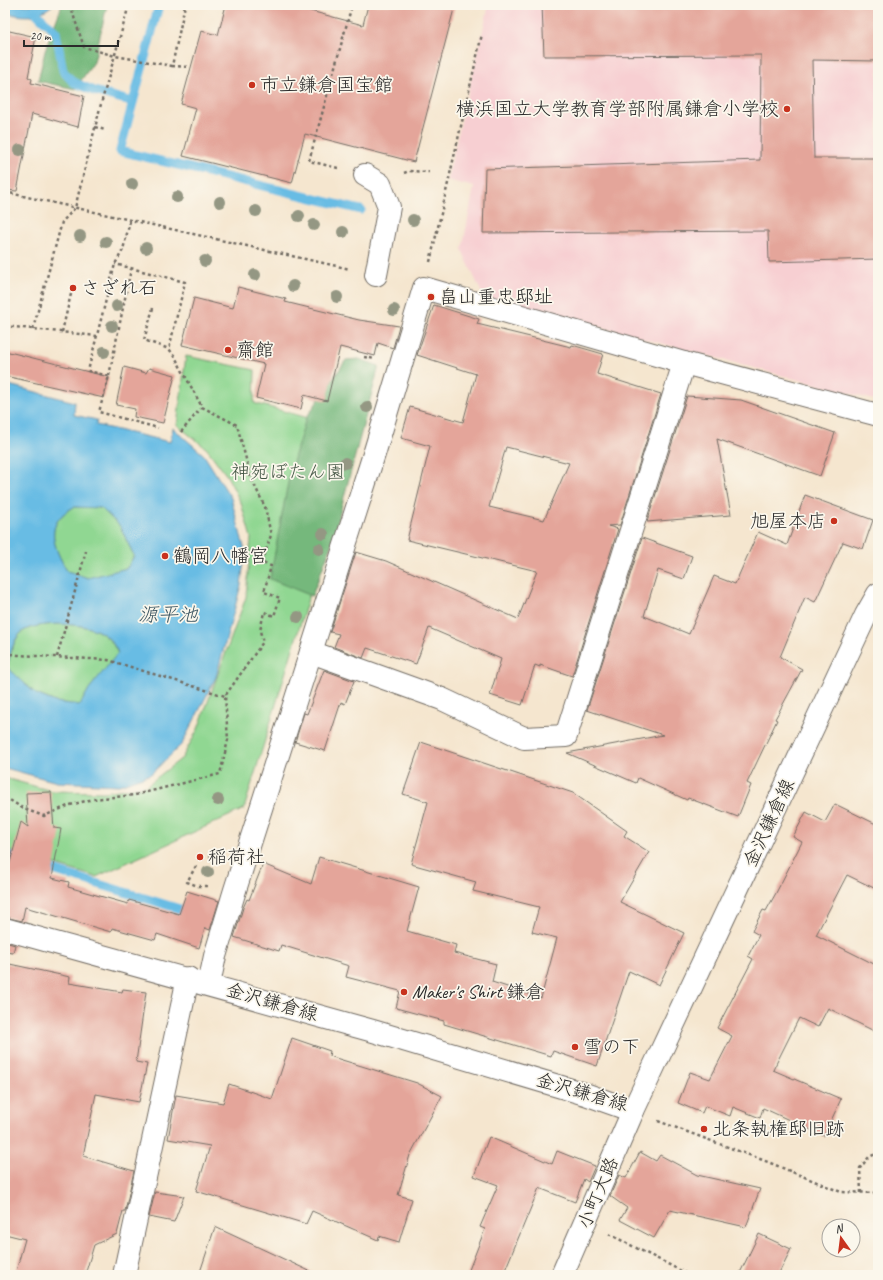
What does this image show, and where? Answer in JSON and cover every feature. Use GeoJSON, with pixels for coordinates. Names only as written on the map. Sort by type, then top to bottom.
{"type":"FeatureCollection","features":[{"type":"Feature","properties":{"kind":"main road"},"geometry":{"type":"LineString","coordinates":[[365,174],[380,184],[388,207],[376,275]]}},
{"type":"Feature","properties":{"kind":"main road"},"geometry":{"type":"LineString","coordinates":[[124,1275],[199,981],[215,956],[424,288],[684,363],[878,415]]}},
{"type":"Feature","properties":{"kind":"main road"},"geometry":{"type":"LineString","coordinates":[[311,652],[442,699],[524,738],[566,736],[684,363]]}},
{"type":"Feature","properties":{"kind":"main road","name":"金沢鎌倉線"},"geometry":{"type":"LineString","coordinates":[[5,929],[199,981],[570,1089],[633,1112],[866,615],[878,594]]}},
{"type":"Feature","properties":{"kind":"main road","name":"小町大路"},"geometry":{"type":"LineString","coordinates":[[562,1275],[633,1112]]}},
{"type":"Feature","properties":{"kind":"path"},"geometry":{"type":"LineString","coordinates":[[70,5],[84,47],[135,60],[172,66],[190,67]]}},
{"type":"Feature","properties":{"kind":"path"},"geometry":{"type":"LineString","coordinates":[[33,330],[62,222],[76,208],[101,104],[108,84],[129,5]]}},
{"type":"Feature","properties":{"kind":"path"},"geometry":{"type":"LineString","coordinates":[[172,66],[185,5]]}},
{"type":"Feature","properties":{"kind":"path"},"geometry":{"type":"LineString","coordinates":[[352,5],[309,160],[365,174]]}},
{"type":"Feature","properties":{"kind":"path"},"geometry":{"type":"LineString","coordinates":[[424,288],[482,34]]}},
{"type":"Feature","properties":{"kind":"path"},"geometry":{"type":"LineString","coordinates":[[95,127],[105,130]]}},
{"type":"Feature","properties":{"kind":"path"},"geometry":{"type":"LineString","coordinates":[[5,192],[376,275]]}},
{"type":"Feature","properties":{"kind":"path"},"geometry":{"type":"LineString","coordinates":[[109,376],[88,371],[115,264],[123,250],[130,221]]}},
{"type":"Feature","properties":{"kind":"path"},"geometry":{"type":"LineString","coordinates":[[115,264],[185,282],[169,349]]}},
{"type":"Feature","properties":{"kind":"path"},"geometry":{"type":"LineString","coordinates":[[131,268],[109,376],[99,412],[158,428]]}},
{"type":"Feature","properties":{"kind":"path"},"geometry":{"type":"LineString","coordinates":[[62,332],[71,294]]}},
{"type":"Feature","properties":{"kind":"path"},"geometry":{"type":"LineString","coordinates":[[5,797],[24,809],[44,816],[70,805],[94,800],[135,795],[220,774],[228,740],[225,696],[263,642],[260,631],[264,612],[274,616],[280,598],[264,592],[271,566],[262,562],[271,535],[265,507],[251,478],[237,425],[202,407],[174,355],[169,349],[144,340],[153,308]]}},
{"type":"Feature","properties":{"kind":"path"},"geometry":{"type":"LineString","coordinates":[[5,326],[97,336]]}},
{"type":"Feature","properties":{"kind":"path"},"geometry":{"type":"LineString","coordinates":[[181,432],[202,407]]}},
{"type":"Feature","properties":{"kind":"path"},"geometry":{"type":"LineString","coordinates":[[57,657],[86,551]]}},
{"type":"Feature","properties":{"kind":"path"},"geometry":{"type":"LineString","coordinates":[[5,653],[18,656],[108,660],[225,696]]}},
{"type":"Feature","properties":{"kind":"path"},"geometry":{"type":"LineString","coordinates":[[196,866],[187,882],[198,886],[221,886],[235,890]]}},
{"type":"Feature","properties":{"kind":"path"},"geometry":{"type":"LineString","coordinates":[[633,1112],[768,1162],[841,1192],[878,1193]]}},
{"type":"Feature","properties":{"kind":"path"},"geometry":{"type":"LineString","coordinates":[[861,1193],[860,1168],[869,1157],[878,1153]]}},
{"type":"Feature","properties":{"kind":"path"},"geometry":{"type":"LineString","coordinates":[[585,1222],[689,1275]]}},
{"type":"Feature","properties":{"kind":"shaded area"},"geometry":{"type":"Polygon","coordinates":[[[489,5],[878,5],[878,401],[483,296],[462,250],[474,187],[447,180],[489,5]]]}},
{"type":"Feature","properties":{"kind":"green space"},"geometry":{"type":"Polygon","coordinates":[[[62,5],[107,5],[94,62],[75,89],[38,81],[45,51],[62,5]]]}},
{"type":"Feature","properties":{"kind":"green space","name":"神宛ぼたん園"},"geometry":{"type":"Polygon","coordinates":[[[186,356],[255,370],[254,403],[359,432],[244,809],[96,877],[5,850],[5,778],[52,791],[103,792],[146,786],[182,758],[198,729],[246,597],[251,538],[241,503],[227,476],[207,449],[177,425],[186,356]]]}},
{"type":"Feature","properties":{"kind":"green space"},"geometry":{"type":"Polygon","coordinates":[[[359,359],[379,366],[331,546],[312,596],[270,579],[290,472],[306,418],[346,360],[359,359]]]}},
{"type":"Feature","properties":{"kind":"green space"},"geometry":{"type":"Polygon","coordinates":[[[74,507],[101,508],[120,526],[134,556],[127,568],[88,578],[67,571],[55,544],[54,528],[64,513],[74,507]]]}},
{"type":"Feature","properties":{"kind":"green space"},"geometry":{"type":"Polygon","coordinates":[[[56,624],[75,625],[100,632],[113,645],[118,654],[89,689],[80,705],[56,702],[36,694],[7,667],[17,638],[21,633],[26,629],[56,624]]]}},
{"type":"Feature","properties":{"kind":"water"},"geometry":{"type":"Polygon","coordinates":[[[5,5],[53,5],[41,13],[25,16],[5,13],[5,5]]]}},
{"type":"Feature","properties":{"kind":"water","name":"源平池"},"geometry":{"type":"Polygon","coordinates":[[[5,384],[75,402],[74,415],[97,420],[96,425],[170,442],[173,428],[204,455],[231,498],[245,551],[241,585],[216,677],[182,744],[151,774],[119,785],[57,782],[5,768],[5,384]],[[74,507],[64,513],[54,528],[55,544],[67,571],[88,578],[127,568],[134,556],[120,526],[101,508],[74,507]],[[56,624],[26,629],[21,633],[16,638],[7,667],[36,694],[55,702],[80,705],[89,689],[118,653],[107,637],[100,632],[84,626],[56,624]]]}},
{"type":"Feature","properties":{"kind":"building"},"geometry":{"type":"Polygon","coordinates":[[[226,5],[288,5],[363,25],[368,5],[455,5],[414,162],[305,134],[292,183],[183,156],[196,108],[181,104],[201,31],[218,35],[226,5]]]}},
{"type":"Feature","properties":{"kind":"building","name":"横浜国立大学教育学部附属鎌倉小学校"},"geometry":{"type":"Polygon","coordinates":[[[542,5],[878,5],[878,61],[812,60],[814,158],[878,158],[878,259],[769,262],[768,231],[483,233],[485,169],[760,160],[761,55],[544,56],[542,5]]]}},
{"type":"Feature","properties":{"kind":"building"},"geometry":{"type":"Polygon","coordinates":[[[5,30],[36,37],[28,77],[32,79],[31,83],[84,96],[78,127],[32,114],[17,191],[5,190],[5,30]]]}},
{"type":"Feature","properties":{"kind":"building","name":"齋館"},"geometry":{"type":"Polygon","coordinates":[[[238,287],[286,299],[285,302],[359,320],[399,326],[393,348],[378,343],[375,356],[340,347],[327,401],[304,395],[301,409],[256,398],[264,364],[182,345],[194,298],[233,308],[238,287]]]}},
{"type":"Feature","properties":{"kind":"building"},"geometry":{"type":"Polygon","coordinates":[[[434,305],[479,319],[477,324],[571,347],[572,345],[603,354],[597,374],[661,394],[620,525],[608,526],[618,529],[572,676],[540,665],[540,667],[535,665],[522,705],[490,695],[501,659],[429,628],[416,664],[367,648],[363,658],[334,647],[339,634],[330,632],[356,552],[386,561],[518,619],[537,571],[407,540],[430,446],[401,438],[410,407],[463,422],[476,374],[417,355],[434,305]],[[506,447],[489,507],[544,520],[569,463],[506,447]]]}},
{"type":"Feature","properties":{"kind":"building"},"geometry":{"type":"Polygon","coordinates":[[[5,351],[109,377],[104,398],[5,376],[5,351]]]}},
{"type":"Feature","properties":{"kind":"building"},"geometry":{"type":"Polygon","coordinates":[[[124,367],[146,373],[149,368],[175,375],[163,423],[134,417],[135,409],[116,405],[124,367]]]}},
{"type":"Feature","properties":{"kind":"building"},"geometry":{"type":"Polygon","coordinates":[[[687,396],[741,400],[835,433],[820,476],[717,439],[731,515],[647,522],[687,396]]]}},
{"type":"Feature","properties":{"kind":"building"},"geometry":{"type":"Polygon","coordinates":[[[805,495],[873,520],[863,549],[843,542],[815,602],[805,597],[780,657],[802,669],[775,719],[777,720],[747,783],[751,785],[738,817],[688,798],[687,800],[638,778],[636,783],[567,753],[663,735],[587,710],[642,538],[692,556],[684,579],[658,570],[644,616],[689,634],[714,576],[735,584],[758,532],[787,545],[805,495]]]}},
{"type":"Feature","properties":{"kind":"building"},"geometry":{"type":"Polygon","coordinates":[[[324,670],[354,681],[345,704],[341,702],[325,751],[295,742],[304,713],[307,714],[324,670]]]}},
{"type":"Feature","properties":{"kind":"building"},"geometry":{"type":"Polygon","coordinates":[[[421,742],[573,793],[627,831],[624,836],[649,852],[620,902],[684,933],[659,985],[629,971],[597,1066],[553,1051],[551,1056],[444,1024],[444,1021],[396,1008],[400,991],[346,977],[349,966],[281,945],[279,951],[234,937],[243,908],[247,899],[249,900],[263,864],[311,884],[319,857],[419,887],[407,931],[456,945],[454,953],[496,964],[492,982],[541,998],[557,938],[532,932],[539,907],[473,891],[476,882],[411,864],[428,802],[403,794],[421,742]]]}},
{"type":"Feature","properties":{"kind":"building"},"geometry":{"type":"Polygon","coordinates":[[[51,792],[54,828],[61,829],[52,878],[69,882],[68,887],[128,904],[129,900],[179,914],[187,891],[219,901],[210,930],[205,928],[199,948],[157,934],[155,940],[112,928],[111,932],[25,907],[22,921],[5,917],[5,881],[21,822],[28,827],[26,793],[51,792]]]}},
{"type":"Feature","properties":{"kind":"building"},"geometry":{"type":"Polygon","coordinates":[[[835,804],[878,825],[878,890],[847,875],[816,935],[878,966],[878,1033],[828,1008],[818,1027],[799,1018],[773,1070],[841,1099],[824,1136],[763,1108],[760,1118],[733,1107],[730,1116],[705,1106],[702,1113],[678,1103],[690,1072],[710,1079],[732,1036],[717,1028],[753,959],[748,956],[759,935],[752,931],[763,910],[766,911],[802,842],[793,837],[806,812],[825,822],[835,804]]]}},
{"type":"Feature","properties":{"kind":"building"},"geometry":{"type":"Polygon","coordinates":[[[5,942],[15,945],[13,953],[5,952],[5,942]]]}},
{"type":"Feature","properties":{"kind":"building"},"geometry":{"type":"Polygon","coordinates":[[[5,963],[70,977],[69,983],[122,992],[123,989],[146,992],[136,1062],[147,1064],[139,1102],[96,1094],[83,1156],[134,1171],[125,1211],[123,1211],[117,1234],[94,1245],[85,1275],[15,1275],[25,1239],[5,1234],[5,963]]]}},
{"type":"Feature","properties":{"kind":"building"},"geometry":{"type":"Polygon","coordinates":[[[292,1038],[330,1051],[329,1056],[417,1083],[442,1096],[410,1155],[398,1195],[412,1199],[399,1242],[379,1236],[378,1240],[312,1211],[306,1224],[196,1191],[210,1146],[168,1139],[176,1095],[223,1103],[229,1084],[272,1099],[292,1038]]]}},
{"type":"Feature","properties":{"kind":"building"},"geometry":{"type":"Polygon","coordinates":[[[489,1137],[552,1164],[557,1151],[595,1166],[588,1182],[584,1179],[575,1202],[539,1188],[503,1275],[467,1275],[485,1229],[480,1227],[498,1185],[474,1176],[489,1137]]]}},
{"type":"Feature","properties":{"kind":"building"},"geometry":{"type":"Polygon","coordinates":[[[640,1152],[656,1161],[660,1155],[697,1175],[760,1189],[746,1227],[670,1210],[654,1238],[620,1220],[627,1208],[610,1196],[619,1175],[626,1178],[640,1152]]]}},
{"type":"Feature","properties":{"kind":"building"},"geometry":{"type":"Polygon","coordinates":[[[155,1192],[184,1196],[174,1222],[149,1217],[155,1192]]]}},
{"type":"Feature","properties":{"kind":"building"},"geometry":{"type":"Polygon","coordinates":[[[215,1227],[318,1275],[199,1275],[215,1227]]]}},
{"type":"Feature","properties":{"kind":"building"},"geometry":{"type":"Polygon","coordinates":[[[759,1234],[791,1249],[778,1275],[739,1275],[759,1234]]]}},
{"type":"Feature","properties":{"kind":"waterway"},"geometry":{"type":"LineString","coordinates":[[159,5],[120,151],[361,210]]}},
{"type":"Feature","properties":{"kind":"waterway"},"geometry":{"type":"LineString","coordinates":[[37,14],[56,32],[63,71],[73,82],[94,91],[133,102]]}},
{"type":"Feature","properties":{"kind":"waterway"},"geometry":{"type":"LineString","coordinates":[[5,855],[23,861]]}},
{"type":"Feature","properties":{"kind":"waterway"},"geometry":{"type":"LineString","coordinates":[[43,867],[219,921]]}},
{"type":"Feature","properties":{"kind":"place","name":"市立鎌倉国宝館"},"geometry":{"type":"Point","coordinates":[252,85]}},
{"type":"Feature","properties":{"kind":"place","name":"横浜国立大学教育学部附属鎌倉小学校"},"geometry":{"type":"Point","coordinates":[787,109]}},
{"type":"Feature","properties":{"kind":"place","name":"さざれ石"},"geometry":{"type":"Point","coordinates":[73,288]}},
{"type":"Feature","properties":{"kind":"place","name":"畠山重忠邸址"},"geometry":{"type":"Point","coordinates":[431,297]}},
{"type":"Feature","properties":{"kind":"place","name":"齋館"},"geometry":{"type":"Point","coordinates":[228,350]}},
{"type":"Feature","properties":{"kind":"place","name":"旭屋本店"},"geometry":{"type":"Point","coordinates":[834,521]}},
{"type":"Feature","properties":{"kind":"place","name":"鶴岡八幡宮"},"geometry":{"type":"Point","coordinates":[165,556]}},
{"type":"Feature","properties":{"kind":"place","name":"稲荷社"},"geometry":{"type":"Point","coordinates":[200,857]}},
{"type":"Feature","properties":{"kind":"place","name":"Maker's Shirt 鎌倉"},"geometry":{"type":"Point","coordinates":[404,992]}},
{"type":"Feature","properties":{"kind":"place","name":"雪の下"},"geometry":{"type":"Point","coordinates":[575,1047]}},
{"type":"Feature","properties":{"kind":"place","name":"北条執権邸旧跡"},"geometry":{"type":"Point","coordinates":[704,1129]}}]}
